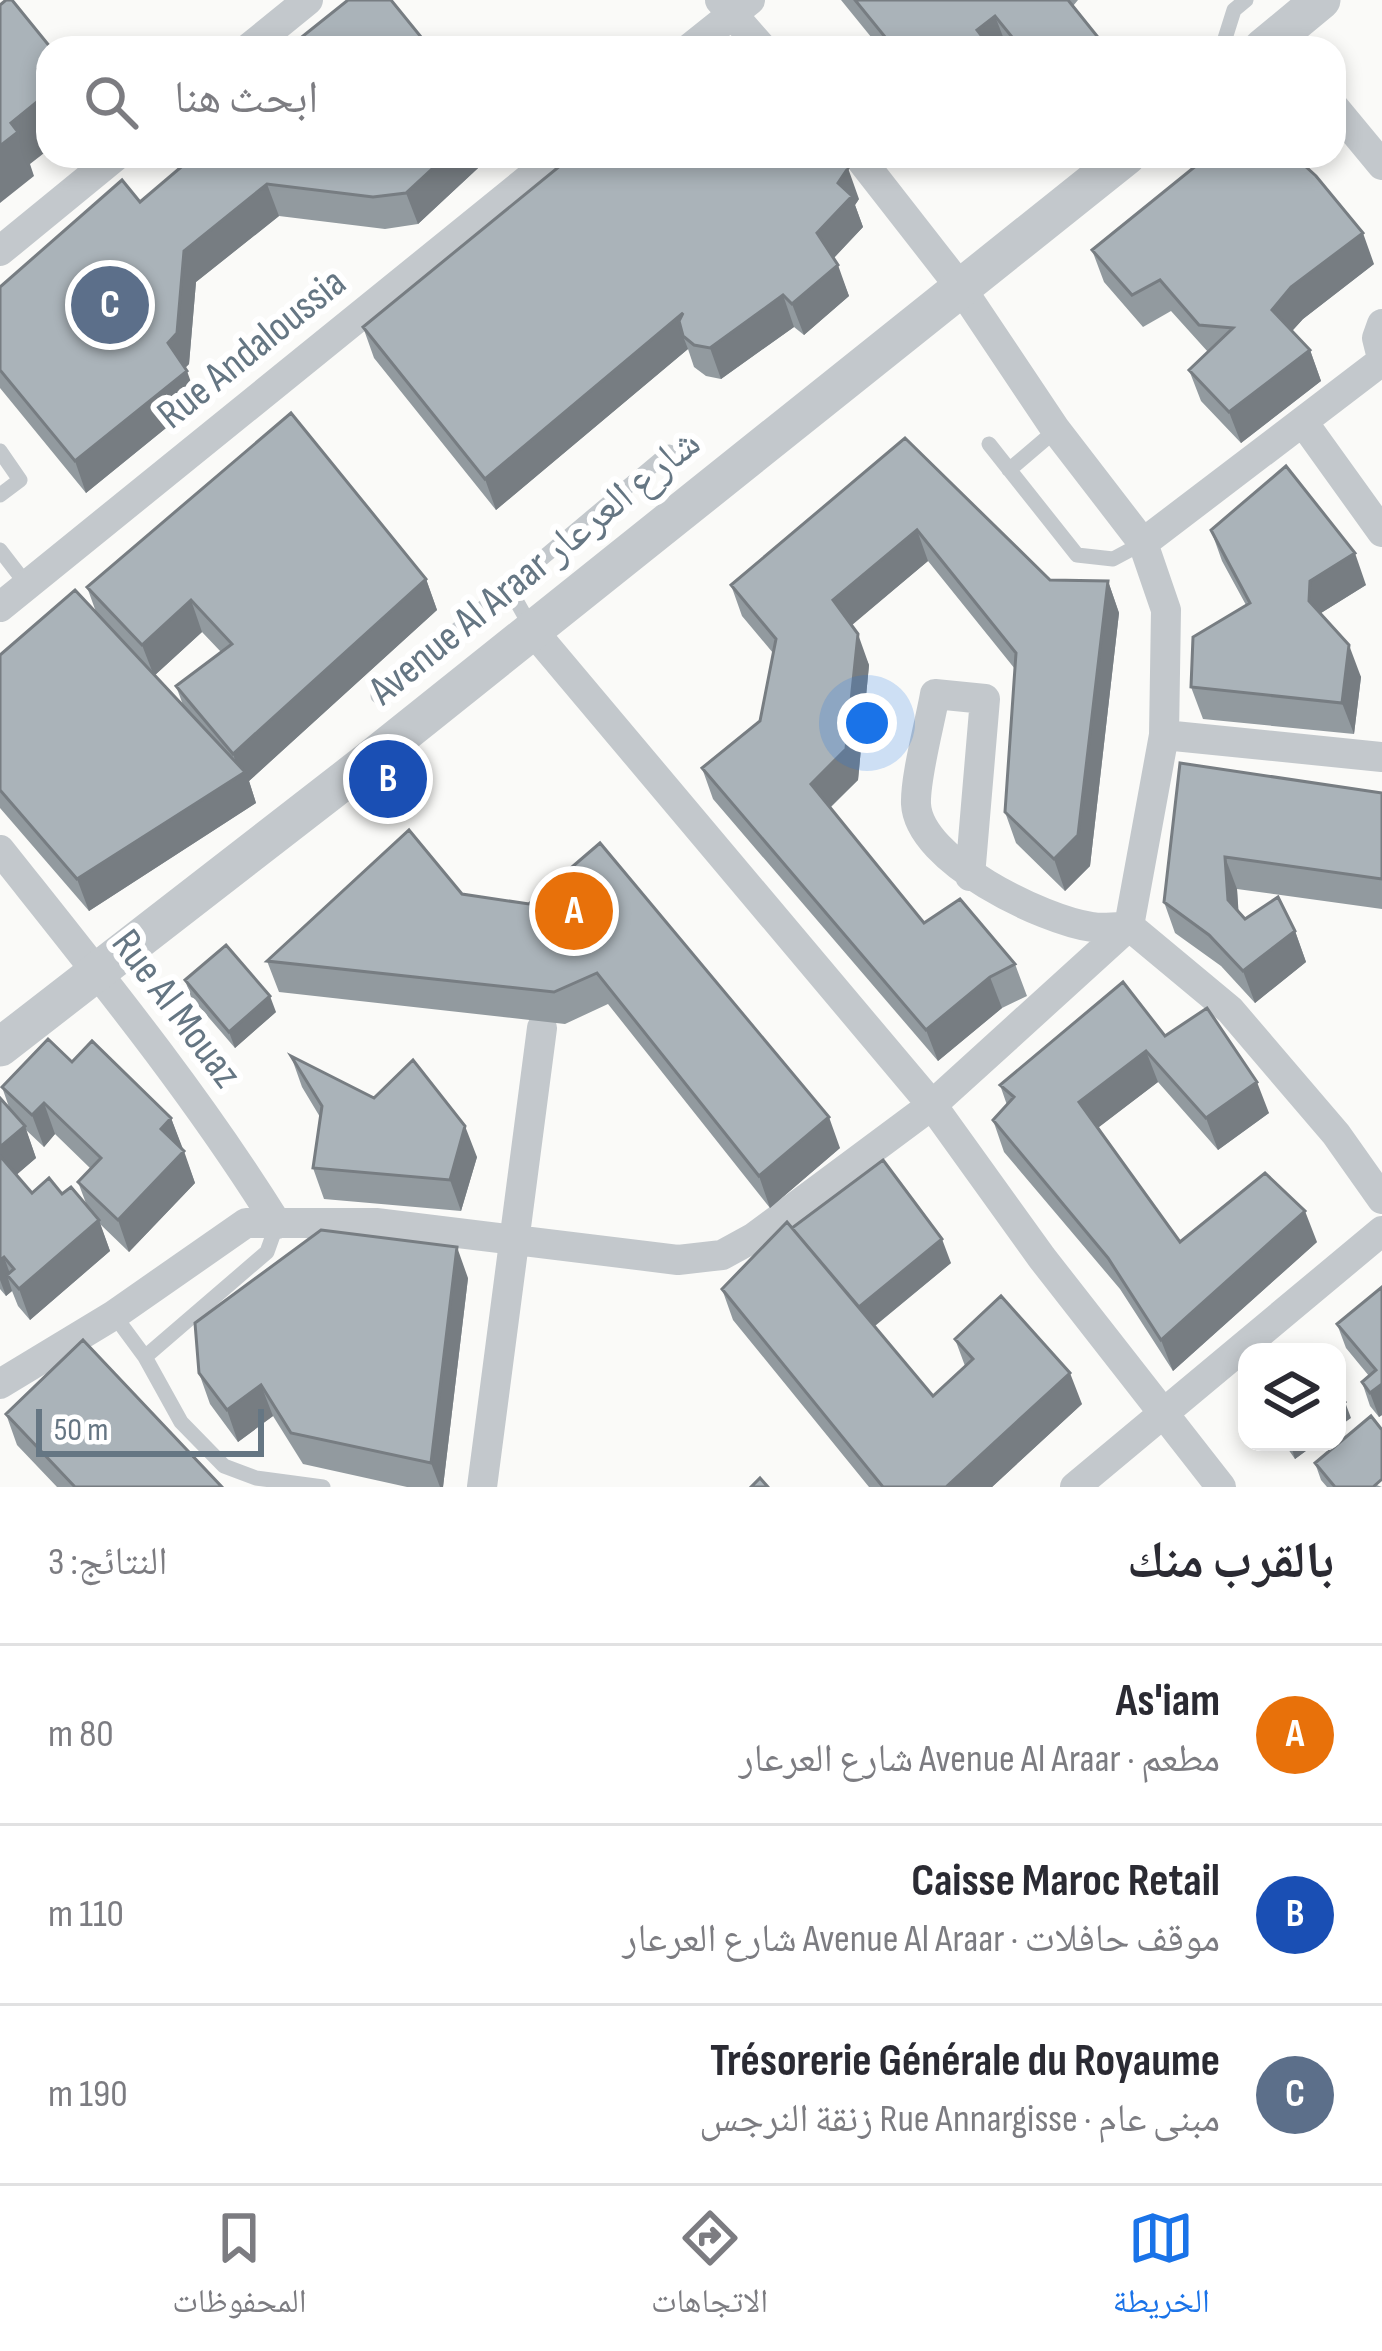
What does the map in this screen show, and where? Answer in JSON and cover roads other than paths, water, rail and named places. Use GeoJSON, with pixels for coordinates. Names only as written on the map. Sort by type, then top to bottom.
{"type":"FeatureCollection","features":[{"type":"Feature","properties":{"kind":"street"},"geometry":{"type":"LineString","coordinates":[[264,36],[308,0]]}},
{"type":"Feature","properties":{"kind":"street"},"geometry":{"type":"LineString","coordinates":[[1283,36],[1321,0]]}},
{"type":"Feature","properties":{"kind":"street"},"geometry":{"type":"LineString","coordinates":[[702,36],[734,5],[754,36]]}},
{"type":"Feature","properties":{"kind":"street"},"geometry":{"type":"LineString","coordinates":[[1346,122],[1382,165]]}},
{"type":"Feature","properties":{"kind":"street"},"geometry":{"type":"LineString","coordinates":[[0,251],[101,168]]}},
{"type":"Feature","properties":{"kind":"street","name":"Rue Andaloussia"},"geometry":{"type":"LineString","coordinates":[[0,607],[542,168]]}},
{"type":"Feature","properties":{"kind":"street"},"geometry":{"type":"LineString","coordinates":[[0,1384],[114,1315],[246,1223],[376,1223],[678,1260],[722,1255],[753,1238],[932,1105],[1129,926],[1164,736],[1166,610],[1143,543],[1056,430],[961,288],[867,168]]}},
{"type":"Feature","properties":{"kind":"street","name":"Avenue Al Araar شارع العرعار"},"geometry":{"type":"LineString","coordinates":[[0,1047],[533,631],[1111,168]]}},
{"type":"Feature","properties":{"kind":"street"},"geometry":{"type":"LineString","coordinates":[[1143,543],[1382,360],[1377,338],[1382,324]]}},
{"type":"Feature","properties":{"kind":"street"},"geometry":{"type":"LineString","coordinates":[[1303,422],[1382,532]]}},
{"type":"Feature","properties":{"kind":"street"},"geometry":{"type":"LineString","coordinates":[[533,631],[932,1105],[1042,1258],[1221,1487]]}},
{"type":"Feature","properties":{"kind":"street"},"geometry":{"type":"LineString","coordinates":[[970,876],[985,699],[935,694],[916,807],[936,845],[970,876],[1012,899],[1092,928],[1129,926],[1231,1010],[1336,1134],[1382,1199]]}},
{"type":"Feature","properties":{"kind":"street"},"geometry":{"type":"LineString","coordinates":[[1164,736],[1382,757]]}},
{"type":"Feature","properties":{"kind":"street","name":"Rue Al Mouaz"},"geometry":{"type":"LineString","coordinates":[[0,850],[97,970],[277,1224]]}},
{"type":"Feature","properties":{"kind":"street"},"geometry":{"type":"LineString","coordinates":[[482,1487],[542,1028]]}},
{"type":"Feature","properties":{"kind":"street"},"geometry":{"type":"LineString","coordinates":[[1076,1487],[1382,1231]]}},
{"type":"Feature","properties":{"kind":"lane"},"geometry":{"type":"LineString","coordinates":[[1226,36],[1234,10],[1246,0]]}},
{"type":"Feature","properties":{"kind":"lane"},"geometry":{"type":"LineString","coordinates":[[1010,470],[1056,430]]}},
{"type":"Feature","properties":{"kind":"lane"},"geometry":{"type":"LineString","coordinates":[[989,444],[1077,555],[1113,559],[1143,543]]}},
{"type":"Feature","properties":{"kind":"lane"},"geometry":{"type":"LineString","coordinates":[[0,451],[20,480],[0,495]]}},
{"type":"Feature","properties":{"kind":"lane"},"geometry":{"type":"LineString","coordinates":[[378,696],[669,452]]}},
{"type":"Feature","properties":{"kind":"lane"},"geometry":{"type":"LineString","coordinates":[[0,550],[27,585]]}},
{"type":"Feature","properties":{"kind":"lane"},"geometry":{"type":"LineString","coordinates":[[509,588],[533,631]]}},
{"type":"Feature","properties":{"kind":"lane"},"geometry":{"type":"LineString","coordinates":[[145,1357],[267,1252],[277,1224]]}},
{"type":"Feature","properties":{"kind":"lane"},"geometry":{"type":"LineString","coordinates":[[114,1315],[145,1357],[182,1422],[224,1466],[256,1478],[323,1487]]}},
{"type":"Feature","properties":{"kind":"place","name":"Trésorerie Générale du Royaume"},"geometry":{"type":"Point","coordinates":[110,305]}},
{"type":"Feature","properties":{"kind":"place","name":"Caisse Maroc Retail"},"geometry":{"type":"Point","coordinates":[388,779]}},
{"type":"Feature","properties":{"kind":"place","name":"As'iam"},"geometry":{"type":"Point","coordinates":[574,911]}}]}
